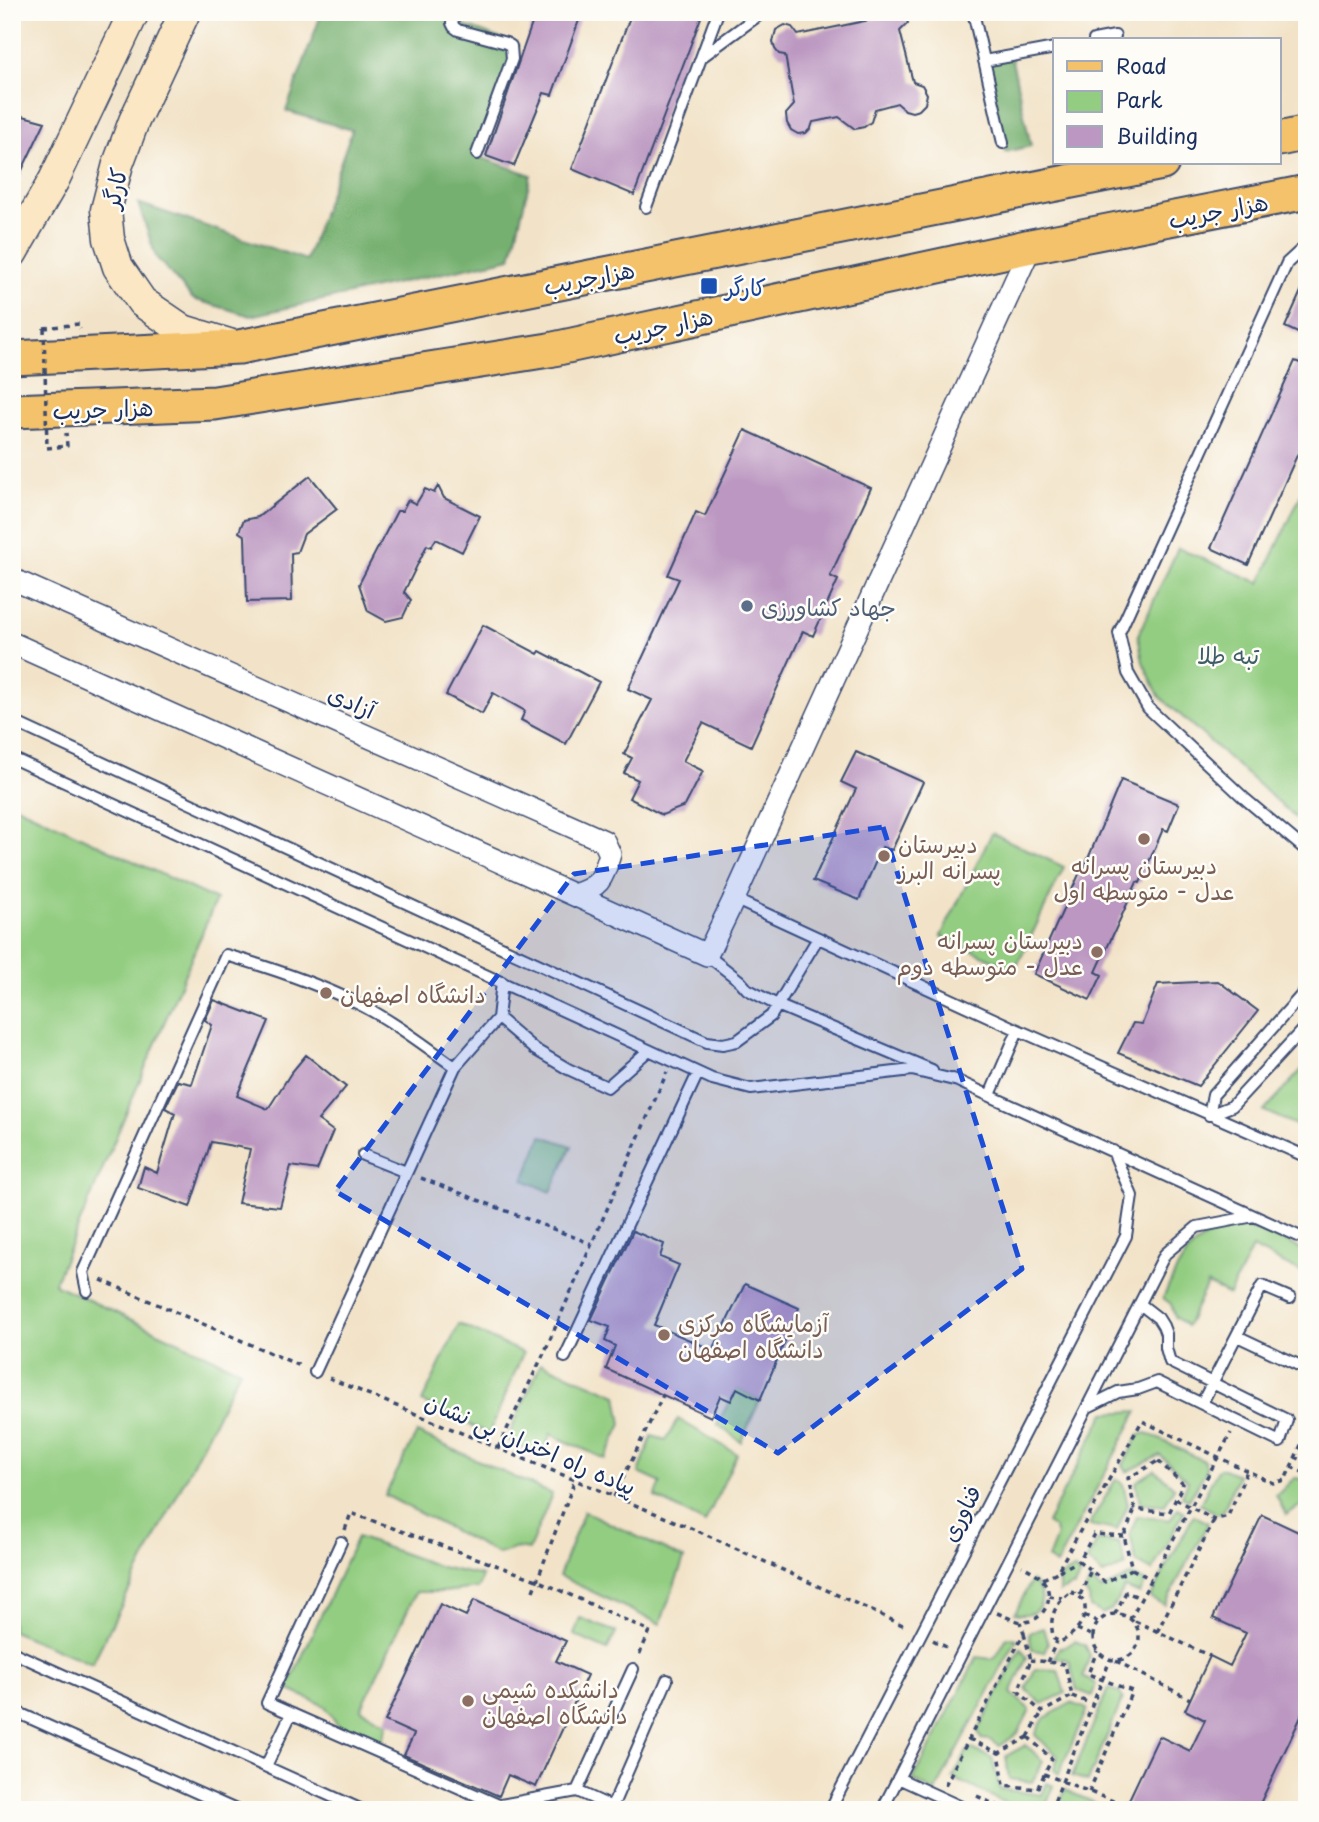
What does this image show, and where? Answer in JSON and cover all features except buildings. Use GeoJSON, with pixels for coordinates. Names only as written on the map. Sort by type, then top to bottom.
{"type":"FeatureCollection","features":[{"type":"Feature","properties":{"kind":"main road"},"geometry":{"type":"LineString","coordinates":[[12,253],[54,180],[134,12]]}},
{"type":"Feature","properties":{"kind":"main road","name":"کارگر"},"geometry":{"type":"LineString","coordinates":[[185,12],[134,121],[118,164],[106,210],[109,239],[118,267],[142,302],[183,330],[239,346]]}},
{"type":"Feature","properties":{"kind":"main road"},"geometry":{"type":"LineString","coordinates":[[1280,139],[1307,133]]}},
{"type":"Feature","properties":{"kind":"main road","name":"هزارجریب"},"geometry":{"type":"LineString","coordinates":[[12,358],[239,346],[1156,164]]}},
{"type":"Feature","properties":{"kind":"main road","name":"هزار جریب"},"geometry":{"type":"LineString","coordinates":[[12,411],[215,403],[536,352],[1031,246],[1307,192]]}},
{"type":"Feature","properties":{"kind":"street"},"geometry":{"type":"LineString","coordinates":[[12,643],[707,955],[1031,246]]}},
{"type":"Feature","properties":{"kind":"street","name":"آزادی"},"geometry":{"type":"LineString","coordinates":[[12,579],[604,841],[610,854],[603,877],[591,889],[574,895]]}},
{"type":"Feature","properties":{"kind":"lane"},"geometry":{"type":"LineString","coordinates":[[455,12],[452,23],[458,30],[506,43],[513,51],[477,154]]}},
{"type":"Feature","properties":{"kind":"lane"},"geometry":{"type":"LineString","coordinates":[[646,206],[718,12]]}},
{"type":"Feature","properties":{"kind":"lane"},"geometry":{"type":"LineString","coordinates":[[702,57],[763,12]]}},
{"type":"Feature","properties":{"kind":"lane"},"geometry":{"type":"LineString","coordinates":[[973,12],[1003,143]]}},
{"type":"Feature","properties":{"kind":"lane"},"geometry":{"type":"LineString","coordinates":[[1104,38],[1115,36]]}},
{"type":"Feature","properties":{"kind":"lane"},"geometry":{"type":"LineString","coordinates":[[984,61],[1053,48]]}},
{"type":"Feature","properties":{"kind":"lane"},"geometry":{"type":"LineString","coordinates":[[1307,249],[1300,251],[1287,263],[1119,633],[1128,673],[1148,709],[1244,798],[1307,851]]}},
{"type":"Feature","properties":{"kind":"lane"},"geometry":{"type":"LineString","coordinates":[[12,721],[707,1042],[723,1044],[737,1041],[771,1016],[818,938]]}},
{"type":"Feature","properties":{"kind":"lane"},"geometry":{"type":"LineString","coordinates":[[12,758],[712,1079],[751,1089],[912,1070],[958,1081]]}},
{"type":"Feature","properties":{"kind":"lane"},"geometry":{"type":"LineString","coordinates":[[734,899],[1018,1030],[1307,1157]]}},
{"type":"Feature","properties":{"kind":"lane"},"geometry":{"type":"LineString","coordinates":[[87,1292],[83,1272],[226,955],[283,972],[359,1004],[397,1026],[455,1067]]}},
{"type":"Feature","properties":{"kind":"lane"},"geometry":{"type":"LineString","coordinates":[[707,955],[747,989],[777,1006],[990,1095],[1307,1240]]}},
{"type":"Feature","properties":{"kind":"lane"},"geometry":{"type":"LineString","coordinates":[[315,1372],[455,1067],[498,1018],[502,982]]}},
{"type":"Feature","properties":{"kind":"lane"},"geometry":{"type":"LineString","coordinates":[[1209,1115],[1213,1095],[1307,989]]}},
{"type":"Feature","properties":{"kind":"lane"},"geometry":{"type":"LineString","coordinates":[[498,1018],[534,1049],[607,1087],[649,1050]]}},
{"type":"Feature","properties":{"kind":"lane"},"geometry":{"type":"LineString","coordinates":[[1209,1115],[1233,1107],[1307,1026]]}},
{"type":"Feature","properties":{"kind":"lane"},"geometry":{"type":"LineString","coordinates":[[990,1095],[1018,1030]]}},
{"type":"Feature","properties":{"kind":"lane"},"geometry":{"type":"LineString","coordinates":[[565,1357],[698,1073]]}},
{"type":"Feature","properties":{"kind":"lane","name":"فناوری"},"geometry":{"type":"LineString","coordinates":[[830,1810],[1126,1236],[1132,1196],[1113,1152]]}},
{"type":"Feature","properties":{"kind":"lane"},"geometry":{"type":"LineString","coordinates":[[363,1155],[407,1172]]}},
{"type":"Feature","properties":{"kind":"lane"},"geometry":{"type":"LineString","coordinates":[[882,1810],[1165,1254],[1197,1227],[1254,1216]]}},
{"type":"Feature","properties":{"kind":"lane"},"geometry":{"type":"LineString","coordinates":[[1202,1403],[1262,1286],[1290,1298]]}},
{"type":"Feature","properties":{"kind":"lane"},"geometry":{"type":"LineString","coordinates":[[1088,1407],[1118,1392],[1157,1382],[1280,1442],[1287,1420],[1170,1362],[1163,1326],[1158,1318],[1140,1304]]}},
{"type":"Feature","properties":{"kind":"lane"},"geometry":{"type":"LineString","coordinates":[[1237,1336],[1307,1369]]}},
{"type":"Feature","properties":{"kind":"lane"},"geometry":{"type":"LineString","coordinates":[[1237,1421],[1249,1401]]}},
{"type":"Feature","properties":{"kind":"lane"},"geometry":{"type":"LineString","coordinates":[[341,1542],[267,1703],[505,1808],[577,1791],[612,1807],[667,1680]]}},
{"type":"Feature","properties":{"kind":"lane"},"geometry":{"type":"LineString","coordinates":[[12,1652],[362,1810]]}},
{"type":"Feature","properties":{"kind":"lane"},"geometry":{"type":"LineString","coordinates":[[577,1791],[633,1669]]}},
{"type":"Feature","properties":{"kind":"lane"},"geometry":{"type":"LineString","coordinates":[[12,1710],[236,1810]]}},
{"type":"Feature","properties":{"kind":"lane"},"geometry":{"type":"LineString","coordinates":[[266,1766],[291,1714]]}},
{"type":"Feature","properties":{"kind":"lane"},"geometry":{"type":"LineString","coordinates":[[898,1778],[968,1810]]}},
{"type":"Feature","properties":{"kind":"path"},"geometry":{"type":"LineString","coordinates":[[67,446],[47,448],[44,328],[79,324]]}},
{"type":"Feature","properties":{"kind":"path"},"geometry":{"type":"LineString","coordinates":[[498,1448],[545,1351],[672,1060]]}},
{"type":"Feature","properties":{"kind":"path"},"geometry":{"type":"LineString","coordinates":[[407,1172],[592,1244]]}},
{"type":"Feature","properties":{"kind":"path","name":"پیاده راه اختران بی نشان"},"geometry":{"type":"LineString","coordinates":[[83,1272],[315,1372],[698,1531],[921,1634],[961,1656]]}},
{"type":"Feature","properties":{"kind":"path"},"geometry":{"type":"LineString","coordinates":[[614,1497],[663,1395]]}},
{"type":"Feature","properties":{"kind":"path"},"geometry":{"type":"LineString","coordinates":[[1057,1572],[1142,1421],[1273,1483],[1285,1480],[1307,1432]]}},
{"type":"Feature","properties":{"kind":"path"},"geometry":{"type":"LineString","coordinates":[[1131,1620],[1237,1421]]}},
{"type":"Feature","properties":{"kind":"path"},"geometry":{"type":"LineString","coordinates":[[1295,1457],[1307,1461]]}},
{"type":"Feature","properties":{"kind":"path"},"geometry":{"type":"LineString","coordinates":[[1135,1508],[1170,1513],[1183,1485],[1158,1461],[1128,1478],[1135,1508],[1124,1536],[1132,1569],[1151,1579]]}},
{"type":"Feature","properties":{"kind":"path"},"geometry":{"type":"LineString","coordinates":[[1291,1467],[1307,1474]]}},
{"type":"Feature","properties":{"kind":"path"},"geometry":{"type":"LineString","coordinates":[[1176,1499],[1214,1520],[1228,1516],[1247,1471]]}},
{"type":"Feature","properties":{"kind":"path"},"geometry":{"type":"LineString","coordinates":[[533,1591],[575,1480]]}},
{"type":"Feature","properties":{"kind":"path"},"geometry":{"type":"LineString","coordinates":[[341,1542],[351,1513],[537,1580],[650,1631],[633,1669]]}},
{"type":"Feature","properties":{"kind":"path"},"geometry":{"type":"LineString","coordinates":[[1157,1632],[1214,1520]]}},
{"type":"Feature","properties":{"kind":"path"},"geometry":{"type":"LineString","coordinates":[[1043,1579],[1079,1561],[1094,1534],[1124,1536]]}},
{"type":"Feature","properties":{"kind":"path"},"geometry":{"type":"LineString","coordinates":[[1079,1561],[1105,1582],[1132,1569]]}},
{"type":"Feature","properties":{"kind":"path"},"geometry":{"type":"LineString","coordinates":[[1080,1595],[1091,1570]]}},
{"type":"Feature","properties":{"kind":"path"},"geometry":{"type":"LineString","coordinates":[[1011,1619],[1028,1621],[1040,1615],[1047,1604],[1047,1587],[1043,1579],[1036,1574]]}},
{"type":"Feature","properties":{"kind":"path"},"geometry":{"type":"LineString","coordinates":[[1070,1592],[1080,1595],[1085,1608],[1077,1629],[1070,1638],[1060,1642],[1054,1639],[1051,1622],[1054,1609],[1062,1598],[1070,1592]]}},
{"type":"Feature","properties":{"kind":"path"},"geometry":{"type":"LineString","coordinates":[[1115,1614],[1126,1592],[1141,1598]]}},
{"type":"Feature","properties":{"kind":"path"},"geometry":{"type":"LineString","coordinates":[[1049,1596],[1062,1598]]}},
{"type":"Feature","properties":{"kind":"path"},"geometry":{"type":"LineString","coordinates":[[1112,1660],[1125,1659],[1136,1649],[1139,1634],[1137,1627],[1126,1616],[1115,1614],[1098,1622],[1093,1636],[1097,1651],[1112,1660],[1190,1699]]}},
{"type":"Feature","properties":{"kind":"path"},"geometry":{"type":"LineString","coordinates":[[1083,1615],[1098,1622]]}},
{"type":"Feature","properties":{"kind":"path"},"geometry":{"type":"LineString","coordinates":[[1131,1620],[1210,1656]]}},
{"type":"Feature","properties":{"kind":"path"},"geometry":{"type":"LineString","coordinates":[[1020,1622],[1031,1660],[1018,1691],[1042,1712]]}},
{"type":"Feature","properties":{"kind":"path"},"geometry":{"type":"LineString","coordinates":[[1077,1629],[1093,1636]]}},
{"type":"Feature","properties":{"kind":"path"},"geometry":{"type":"LineString","coordinates":[[942,1790],[1024,1633]]}},
{"type":"Feature","properties":{"kind":"path"},"geometry":{"type":"LineString","coordinates":[[1047,1662],[1057,1640]]}},
{"type":"Feature","properties":{"kind":"path"},"geometry":{"type":"LineString","coordinates":[[1090,1792],[1132,1691],[1088,1674],[1097,1651]]}},
{"type":"Feature","properties":{"kind":"path"},"geometry":{"type":"LineString","coordinates":[[1031,1660],[1065,1664],[1072,1696]]}},
{"type":"Feature","properties":{"kind":"path"},"geometry":{"type":"LineString","coordinates":[[1051,1810],[1102,1679],[1112,1660]]}},
{"type":"Feature","properties":{"kind":"path"},"geometry":{"type":"LineString","coordinates":[[999,1753],[1028,1737],[1042,1712],[1072,1696],[1092,1704]]}},
{"type":"Feature","properties":{"kind":"path"},"geometry":{"type":"LineString","coordinates":[[999,1753],[1004,1785],[1037,1789],[1052,1759],[1028,1737]]}},
{"type":"Feature","properties":{"kind":"path"},"geometry":{"type":"LineString","coordinates":[[969,1739],[999,1753]]}},
{"type":"Feature","properties":{"kind":"path"},"geometry":{"type":"LineString","coordinates":[[1044,1774],[1126,1806]]}},
{"type":"Feature","properties":{"kind":"highlighted area"},"geometry":{"type":"Polygon","coordinates":[[[883,827],[1022,1269],[778,1453],[335,1191],[574,874],[883,827]]]}},
{"type":"Feature","properties":{"kind":"green space"},"geometry":{"type":"Polygon","coordinates":[[[322,12],[458,12],[455,22],[518,45],[479,157],[531,175],[511,258],[251,316],[193,299],[156,257],[138,203],[306,260],[352,130],[286,111],[322,12]]]}},
{"type":"Feature","properties":{"kind":"green space"},"geometry":{"type":"Polygon","coordinates":[[[1011,56],[1031,146],[1005,152],[984,61],[1011,56]]]}},
{"type":"Feature","properties":{"kind":"green space","name":"تبه طلا"},"geometry":{"type":"Polygon","coordinates":[[[1307,482],[1307,828],[1159,696],[1143,662],[1138,635],[1178,548],[1260,583],[1307,482]]]}},
{"type":"Feature","properties":{"kind":"green space"},"geometry":{"type":"Polygon","coordinates":[[[12,804],[216,900],[54,1284],[240,1370],[92,1664],[12,1631],[12,804]]]}},
{"type":"Feature","properties":{"kind":"green space"},"geometry":{"type":"Polygon","coordinates":[[[992,833],[1064,867],[1015,970],[941,936],[992,833]]]}},
{"type":"Feature","properties":{"kind":"green space"},"geometry":{"type":"Polygon","coordinates":[[[1307,1064],[1307,1130],[1264,1111],[1307,1064]]]}},
{"type":"Feature","properties":{"kind":"green space"},"geometry":{"type":"Polygon","coordinates":[[[542,1136],[572,1146],[551,1192],[524,1180],[542,1136]]]}},
{"type":"Feature","properties":{"kind":"green space"},"geometry":{"type":"Polygon","coordinates":[[[1234,1227],[1262,1232],[1307,1252],[1307,1275],[1252,1248],[1229,1295],[1207,1284],[1187,1326],[1175,1317],[1171,1304],[1163,1298],[1169,1285],[1197,1243],[1207,1236],[1234,1227]]]}},
{"type":"Feature","properties":{"kind":"green space"},"geometry":{"type":"Polygon","coordinates":[[[459,1324],[523,1353],[489,1434],[422,1402],[459,1324]]]}},
{"type":"Feature","properties":{"kind":"green space"},"geometry":{"type":"Polygon","coordinates":[[[541,1363],[617,1395],[622,1424],[605,1459],[550,1434],[543,1458],[507,1439],[541,1363]]]}},
{"type":"Feature","properties":{"kind":"green space"},"geometry":{"type":"Polygon","coordinates":[[[737,1388],[760,1400],[741,1442],[717,1424],[737,1388]]]}},
{"type":"Feature","properties":{"kind":"green space"},"geometry":{"type":"Polygon","coordinates":[[[1138,1411],[1056,1565],[1048,1559],[1057,1536],[1054,1528],[1047,1523],[1105,1413],[1138,1411]]]}},
{"type":"Feature","properties":{"kind":"green space"},"geometry":{"type":"Polygon","coordinates":[[[678,1419],[737,1454],[705,1523],[655,1497],[661,1483],[639,1473],[652,1436],[666,1440],[678,1419]]]}},
{"type":"Feature","properties":{"kind":"green space"},"geometry":{"type":"Polygon","coordinates":[[[417,1433],[552,1494],[529,1550],[517,1548],[498,1554],[385,1495],[417,1433]]]}},
{"type":"Feature","properties":{"kind":"green space"},"geometry":{"type":"Polygon","coordinates":[[[1147,1433],[1204,1461],[1207,1469],[1189,1500],[1182,1496],[1188,1481],[1160,1455],[1127,1472],[1123,1465],[1139,1435],[1147,1433]]]}},
{"type":"Feature","properties":{"kind":"green space"},"geometry":{"type":"Polygon","coordinates":[[[1218,1469],[1238,1475],[1223,1512],[1218,1514],[1200,1504],[1218,1469]]]}},
{"type":"Feature","properties":{"kind":"green space"},"geometry":{"type":"Polygon","coordinates":[[[1155,1470],[1174,1487],[1165,1505],[1140,1503],[1136,1482],[1155,1470]]]}},
{"type":"Feature","properties":{"kind":"green space"},"geometry":{"type":"Polygon","coordinates":[[[1295,1478],[1307,1480],[1307,1505],[1300,1506],[1286,1515],[1276,1495],[1295,1478]]]}},
{"type":"Feature","properties":{"kind":"green space"},"geometry":{"type":"Polygon","coordinates":[[[1116,1479],[1123,1484],[1128,1505],[1117,1530],[1089,1525],[1116,1479]]]}},
{"type":"Feature","properties":{"kind":"green space"},"geometry":{"type":"Polygon","coordinates":[[[1178,1508],[1184,1512],[1152,1571],[1136,1562],[1130,1533],[1137,1516],[1170,1520],[1178,1508]]]}},
{"type":"Feature","properties":{"kind":"green space"},"geometry":{"type":"Polygon","coordinates":[[[584,1511],[684,1559],[660,1624],[559,1576],[584,1511]]]}},
{"type":"Feature","properties":{"kind":"green space"},"geometry":{"type":"Polygon","coordinates":[[[1194,1515],[1208,1523],[1165,1605],[1150,1598],[1194,1515]]]}},
{"type":"Feature","properties":{"kind":"green space"},"geometry":{"type":"Polygon","coordinates":[[[357,1537],[441,1567],[482,1576],[478,1588],[416,1592],[361,1709],[387,1724],[380,1746],[339,1727],[325,1706],[287,1689],[357,1537]]]}},
{"type":"Feature","properties":{"kind":"green space"},"geometry":{"type":"Polygon","coordinates":[[[1098,1540],[1119,1543],[1126,1566],[1103,1575],[1087,1560],[1098,1540]]]}},
{"type":"Feature","properties":{"kind":"green space"},"geometry":{"type":"Polygon","coordinates":[[[1074,1569],[1080,1575],[1074,1587],[1059,1592],[1059,1578],[1074,1569]]]}},
{"type":"Feature","properties":{"kind":"green space"},"geometry":{"type":"Polygon","coordinates":[[[1132,1575],[1146,1582],[1140,1594],[1125,1588],[1111,1610],[1102,1614],[1090,1607],[1089,1597],[1085,1592],[1090,1580],[1101,1590],[1132,1575]]]}},
{"type":"Feature","properties":{"kind":"green space"},"geometry":{"type":"Polygon","coordinates":[[[1031,1581],[1040,1593],[1040,1605],[1031,1613],[1015,1613],[1031,1581]]]}},
{"type":"Feature","properties":{"kind":"green space"},"geometry":{"type":"Polygon","coordinates":[[[580,1618],[616,1632],[607,1650],[574,1635],[580,1618]]]}},
{"type":"Feature","properties":{"kind":"green space"},"geometry":{"type":"Polygon","coordinates":[[[1043,1628],[1048,1643],[1044,1652],[1032,1650],[1029,1633],[1043,1628]]]}},
{"type":"Feature","properties":{"kind":"green space"},"geometry":{"type":"Polygon","coordinates":[[[1007,1637],[1017,1639],[935,1792],[913,1780],[977,1657],[992,1659],[1007,1637]]]}},
{"type":"Feature","properties":{"kind":"green space"},"geometry":{"type":"Polygon","coordinates":[[[1075,1641],[1085,1645],[1090,1655],[1083,1677],[1096,1684],[1092,1696],[1077,1690],[1069,1660],[1055,1657],[1059,1648],[1075,1641]]]}},
{"type":"Feature","properties":{"kind":"green space"},"geometry":{"type":"Polygon","coordinates":[[[1021,1648],[1027,1658],[1011,1693],[1030,1710],[1018,1733],[1000,1746],[990,1740],[981,1739],[978,1731],[1021,1648]]]}},
{"type":"Feature","properties":{"kind":"green space"},"geometry":{"type":"Polygon","coordinates":[[[1035,1669],[1058,1670],[1065,1693],[1042,1704],[1026,1689],[1035,1669]]]}},
{"type":"Feature","properties":{"kind":"green space"},"geometry":{"type":"Polygon","coordinates":[[[1108,1689],[1119,1692],[1123,1698],[1088,1781],[1072,1776],[1108,1689]]]}},
{"type":"Feature","properties":{"kind":"green space"},"geometry":{"type":"Polygon","coordinates":[[[1071,1703],[1087,1709],[1059,1774],[1054,1770],[1058,1756],[1035,1735],[1043,1719],[1071,1703]]]}},
{"type":"Feature","properties":{"kind":"green space"},"geometry":{"type":"Polygon","coordinates":[[[1026,1745],[1043,1761],[1033,1782],[1009,1779],[1006,1756],[1026,1745]]]}},
{"type":"Feature","properties":{"kind":"green space"},"geometry":{"type":"Polygon","coordinates":[[[972,1749],[992,1758],[1000,1789],[1042,1795],[1047,1783],[1054,1786],[1044,1810],[1020,1810],[953,1778],[967,1751],[972,1749]]]}},
{"type":"Feature","properties":{"kind":"green space"},"geometry":{"type":"Polygon","coordinates":[[[1065,1790],[1111,1810],[1057,1810],[1065,1790]]]}},
{"type":"Feature","properties":{"kind":"place","name":"کارگر"},"geometry":{"type":"Point","coordinates":[709,286]}},
{"type":"Feature","properties":{"kind":"place","name":"جهاد کشاورزی"},"geometry":{"type":"Point","coordinates":[747,606]}},
{"type":"Feature","properties":{"kind":"place","name":"دبیرستان پسرانه عدل - متوسطه اول"},"geometry":{"type":"Point","coordinates":[1144,839]}},
{"type":"Feature","properties":{"kind":"place","name":"دبیرستان پسرانه البرز"},"geometry":{"type":"Point","coordinates":[884,856]}},
{"type":"Feature","properties":{"kind":"place","name":"دبیرستان پسرانه عدل - متوسطه دوم"},"geometry":{"type":"Point","coordinates":[1097,952]}},
{"type":"Feature","properties":{"kind":"place","name":"دانشگاه اصفهان"},"geometry":{"type":"Point","coordinates":[326,993]}},
{"type":"Feature","properties":{"kind":"place","name":"آزمایشگاه مرکزی دانشگاه اصفهان"},"geometry":{"type":"Point","coordinates":[664,1335]}},
{"type":"Feature","properties":{"kind":"place","name":"دانشکده شیمی دانشگاه اصفهان"},"geometry":{"type":"Point","coordinates":[468,1701]}}]}
